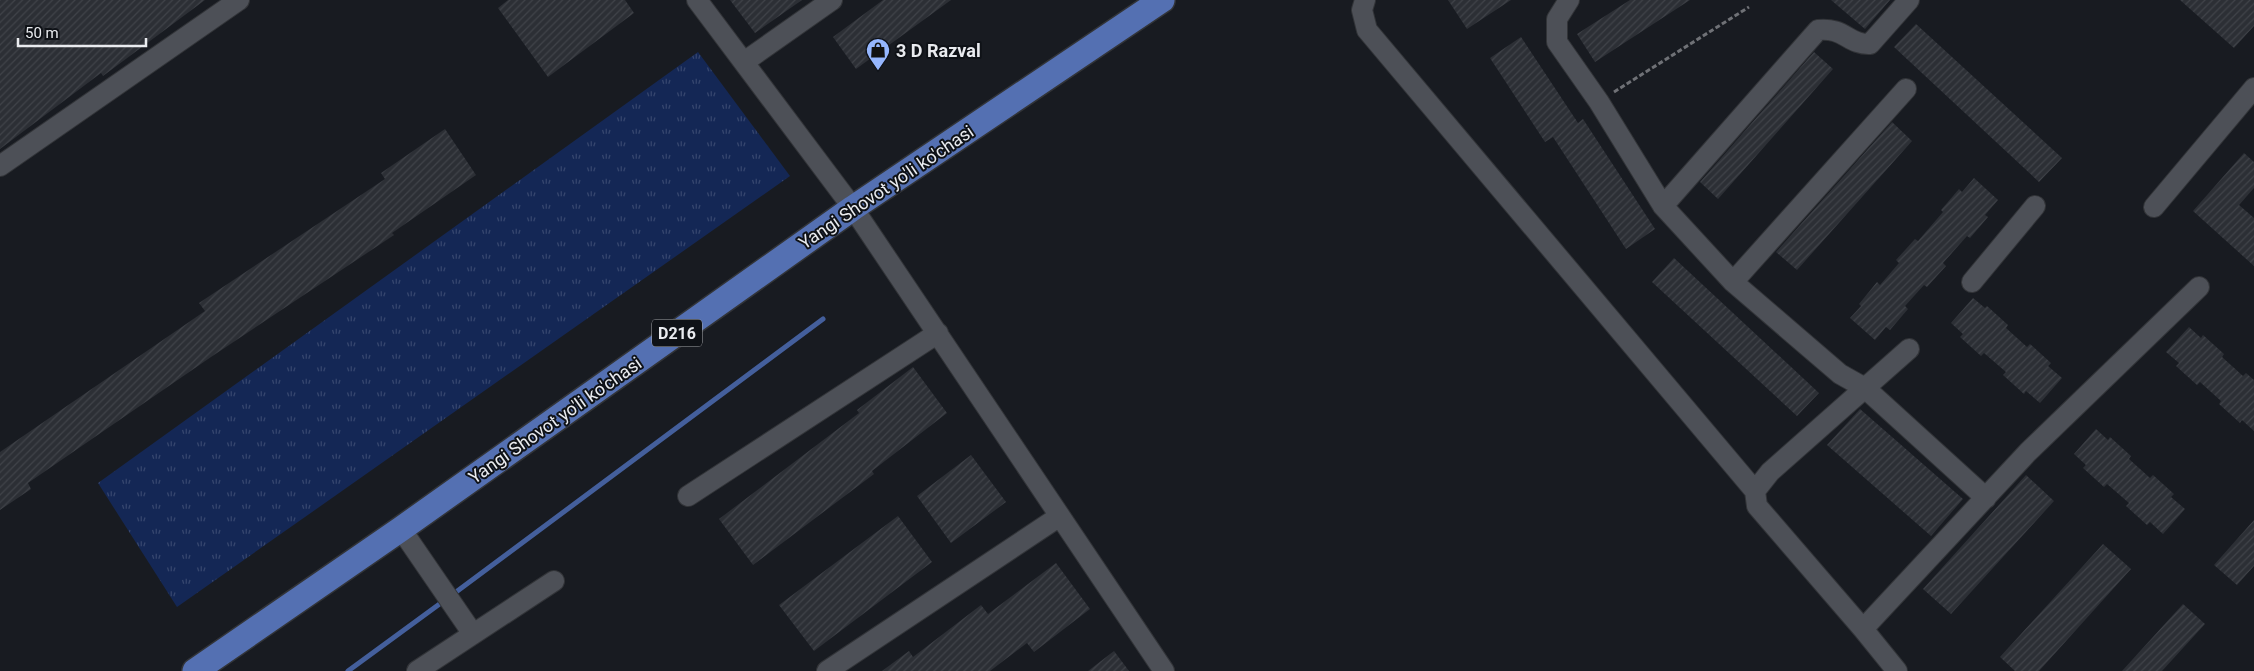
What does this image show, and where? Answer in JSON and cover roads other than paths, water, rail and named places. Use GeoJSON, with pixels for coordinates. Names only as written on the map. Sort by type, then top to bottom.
{"type":"FeatureCollection","features":[{"type":"Feature","properties":{"kind":"main road","name":"Yangi Shovot yo'li ko'chasi"},"geometry":{"type":"LineString","coordinates":[[195,671],[401,529],[854,208],[1162,0]]}},
{"type":"Feature","properties":{"kind":"street"},"geometry":{"type":"LineString","coordinates":[[0,166],[239,0]]}},
{"type":"Feature","properties":{"kind":"street"},"geometry":{"type":"LineString","coordinates":[[697,0],[854,208],[1164,671]]}},
{"type":"Feature","properties":{"kind":"street"},"geometry":{"type":"LineString","coordinates":[[744,62],[832,0]]}},
{"type":"Feature","properties":{"kind":"street"},"geometry":{"type":"LineString","coordinates":[[1365,0],[1362,10],[1367,30],[1756,491],[1757,506],[1897,671]]}},
{"type":"Feature","properties":{"kind":"street"},"geometry":{"type":"LineString","coordinates":[[1569,0],[1557,19],[1557,42],[1599,102],[1663,206],[1733,282],[1840,374],[1866,388],[1986,498]]}},
{"type":"Feature","properties":{"kind":"street"},"geometry":{"type":"LineString","coordinates":[[1663,206],[1818,30],[1829,29],[1846,34],[1860,44],[1870,44],[1909,0]]}},
{"type":"Feature","properties":{"kind":"street"},"geometry":{"type":"LineString","coordinates":[[1733,282],[1906,89]]}},
{"type":"Feature","properties":{"kind":"street"},"geometry":{"type":"LineString","coordinates":[[2154,207],[2251,98]]}},
{"type":"Feature","properties":{"kind":"street"},"geometry":{"type":"LineString","coordinates":[[1972,282],[2035,206]]}},
{"type":"Feature","properties":{"kind":"street"},"geometry":{"type":"LineString","coordinates":[[1863,629],[2092,389],[2199,287]]}},
{"type":"Feature","properties":{"kind":"street"},"geometry":{"type":"LineString","coordinates":[[688,496],[938,333]]}},
{"type":"Feature","properties":{"kind":"street"},"geometry":{"type":"LineString","coordinates":[[1756,491],[1770,472],[1909,349]]}},
{"type":"Feature","properties":{"kind":"street"},"geometry":{"type":"LineString","coordinates":[[827,671],[1060,516]]}},
{"type":"Feature","properties":{"kind":"street"},"geometry":{"type":"LineString","coordinates":[[401,529],[473,634]]}},
{"type":"Feature","properties":{"kind":"street"},"geometry":{"type":"LineString","coordinates":[[417,671],[554,581]]}},
{"type":"Feature","properties":{"kind":"waterway"},"geometry":{"type":"LineString","coordinates":[[452,595],[823,319]]}},
{"type":"Feature","properties":{"kind":"waterway"},"geometry":{"type":"LineString","coordinates":[[348,671],[445,600]]}},
{"type":"Feature","properties":{"kind":"place","name":"3 D Razval"},"geometry":{"type":"Point","coordinates":[878,71]}}]}
